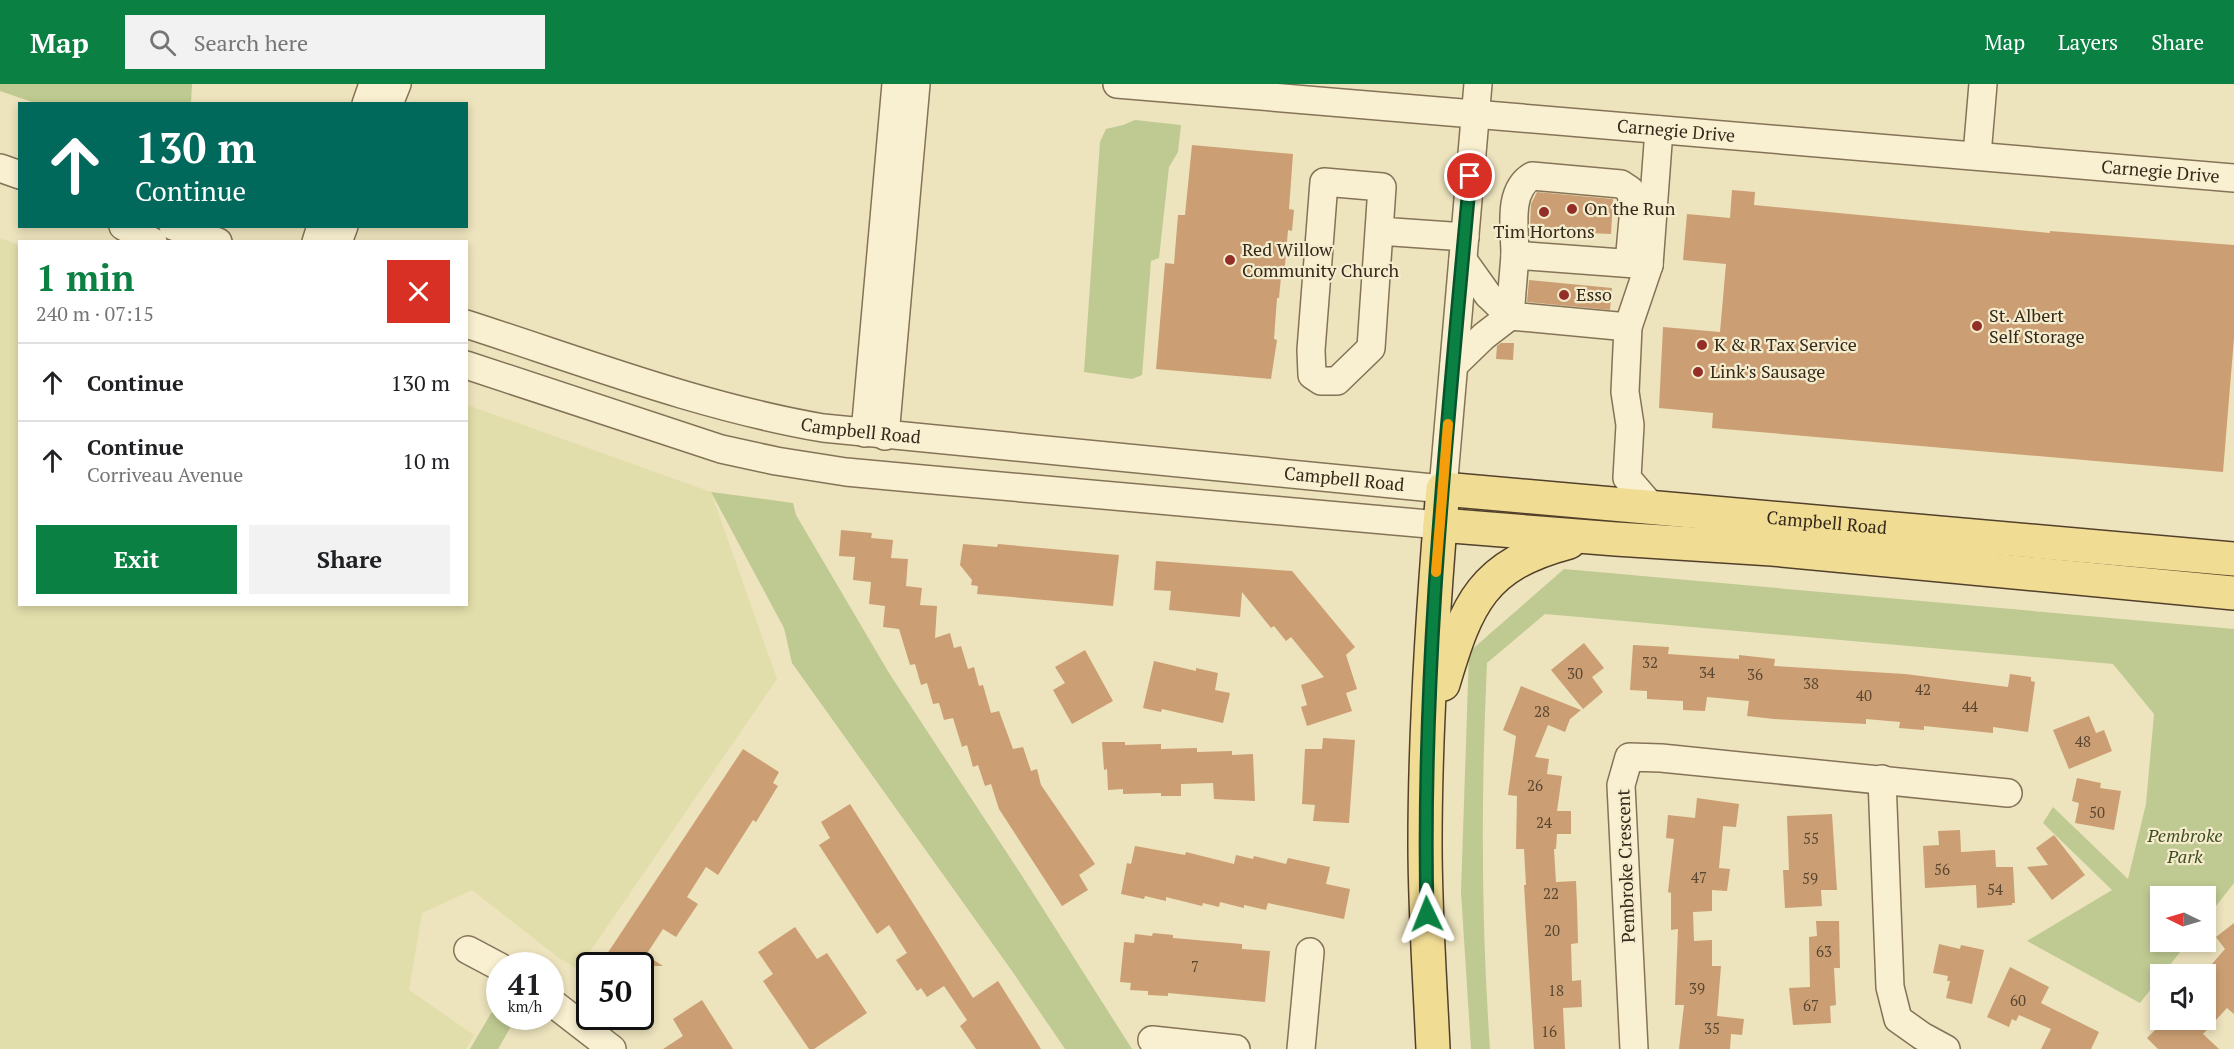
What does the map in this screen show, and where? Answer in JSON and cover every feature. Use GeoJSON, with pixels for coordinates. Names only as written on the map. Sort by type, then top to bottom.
{"type":"FeatureCollection","features":[{"type":"Feature","properties":{"kind":"main road"},"geometry":{"type":"LineString","coordinates":[[1433,1049],[1425,846],[1427,737],[1443,489]]}},
{"type":"Feature","properties":{"kind":"main road","name":"Campbell Road"},"geometry":{"type":"LineString","coordinates":[[1443,489],[2234,559]]}},
{"type":"Feature","properties":{"kind":"main road","name":"Campbell Road"},"geometry":{"type":"LineString","coordinates":[[1440,525],[1616,540],[1772,549],[2234,593]]}},
{"type":"Feature","properties":{"kind":"main road"},"geometry":{"type":"LineString","coordinates":[[1427,737],[1457,634],[1473,603],[1491,580],[1506,567],[1545,548],[1577,540],[1616,540]]}},
{"type":"Feature","properties":{"kind":"street"},"geometry":{"type":"LineString","coordinates":[[367,102],[373,84]]}},
{"type":"Feature","properties":{"kind":"street"},"geometry":{"type":"LineString","coordinates":[[390,102],[397,84]]}},
{"type":"Feature","properties":{"kind":"street"},"geometry":{"type":"LineString","coordinates":[[875,434],[896,84]]}},
{"type":"Feature","properties":{"kind":"street"},"geometry":{"type":"LineString","coordinates":[[875,434],[916,84]]}},
{"type":"Feature","properties":{"kind":"street","name":"Carnegie Drive"},"geometry":{"type":"LineString","coordinates":[[1117,84],[1380,95],[1476,114],[2234,178]]}},
{"type":"Feature","properties":{"kind":"street"},"geometry":{"type":"LineString","coordinates":[[1443,489],[1478,84]]}},
{"type":"Feature","properties":{"kind":"street"},"geometry":{"type":"LineString","coordinates":[[1977,155],[1983,84]]}},
{"type":"Feature","properties":{"kind":"street"},"geometry":{"type":"LineString","coordinates":[[1652,507],[1627,478],[1630,425],[1625,392],[1628,327],[1659,130]]}},
{"type":"Feature","properties":{"kind":"street"},"geometry":{"type":"LineString","coordinates":[[0,168],[18,174]]}},
{"type":"Feature","properties":{"kind":"street"},"geometry":{"type":"LineString","coordinates":[[1454,365],[1484,336],[1510,316],[1515,255],[1516,195],[1523,182],[1532,176],[1621,184],[1630,190],[1639,264]]}},
{"type":"Feature","properties":{"kind":"street"},"geometry":{"type":"LineString","coordinates":[[1324,182],[1382,187],[1379,231],[1371,348],[1337,381],[1321,381],[1312,375],[1311,350],[1324,182]]}},
{"type":"Feature","properties":{"kind":"street"},"geometry":{"type":"LineString","coordinates":[[127,228],[149,240]]}},
{"type":"Feature","properties":{"kind":"street"},"geometry":{"type":"LineString","coordinates":[[179,228],[212,240]]}},
{"type":"Feature","properties":{"kind":"street"},"geometry":{"type":"LineString","coordinates":[[1379,231],[1464,248]]}},
{"type":"Feature","properties":{"kind":"street"},"geometry":{"type":"LineString","coordinates":[[1464,248],[1488,295],[1510,316],[1628,327]]}},
{"type":"Feature","properties":{"kind":"street"},"geometry":{"type":"LineString","coordinates":[[1515,255],[1639,264]]}},
{"type":"Feature","properties":{"kind":"street","name":"Campbell Road"},"geometry":{"type":"LineString","coordinates":[[468,325],[726,407],[776,420],[875,434],[1443,489]]}},
{"type":"Feature","properties":{"kind":"street","name":"Campbell Road"},"geometry":{"type":"LineString","coordinates":[[468,366],[721,449],[776,461],[846,472],[1440,525]]}},
{"type":"Feature","properties":{"kind":"street","name":"Pembroke Crescent"},"geometry":{"type":"LineString","coordinates":[[1634,1049],[1621,785],[1629,756],[1882,779],[2008,794]]}},
{"type":"Feature","properties":{"kind":"street"},"geometry":{"type":"LineString","coordinates":[[1882,779],[1890,976],[1893,998],[1898,1019],[1946,1049]]}},
{"type":"Feature","properties":{"kind":"street"},"geometry":{"type":"LineString","coordinates":[[468,950],[486,960]]}},
{"type":"Feature","properties":{"kind":"street"},"geometry":{"type":"LineString","coordinates":[[1301,1049],[1310,952]]}},
{"type":"Feature","properties":{"kind":"street"},"geometry":{"type":"LineString","coordinates":[[564,1011],[612,1049]]}},
{"type":"Feature","properties":{"kind":"street"},"geometry":{"type":"LineString","coordinates":[[1152,1040],[1236,1049]]}},
{"type":"Feature","properties":{"kind":"shaded area"},"geometry":{"type":"Polygon","coordinates":[[[0,238],[18,245],[18,606],[468,606],[468,405],[711,492],[777,679],[590,952],[576,952],[576,968],[564,961],[564,952],[551,952],[472,890],[422,913],[409,990],[474,1035],[466,1049],[0,1049],[0,238]]]}},
{"type":"Feature","properties":{"kind":"green space"},"geometry":{"type":"Polygon","coordinates":[[[0,84],[192,84],[191,102],[32,102],[0,91],[0,84]]]}},
{"type":"Feature","properties":{"kind":"green space"},"geometry":{"type":"Polygon","coordinates":[[[1135,120],[1181,125],[1178,152],[1169,167],[1159,258],[1151,261],[1142,375],[1132,379],[1084,372],[1100,142],[1106,129],[1135,120]]]}},
{"type":"Feature","properties":{"kind":"green space"},"geometry":{"type":"Polygon","coordinates":[[[711,492],[793,503],[796,515],[889,673],[1132,1049],[1065,1049],[792,663],[784,628],[711,492]]]}},
{"type":"Feature","properties":{"kind":"green space","name":"Pembroke Park"},"geometry":{"type":"Polygon","coordinates":[[[1564,569],[2234,629],[2234,883],[2216,906],[2216,886],[2150,886],[2150,952],[2180,952],[2171,964],[2150,964],[2150,990],[2140,1003],[2027,941],[2112,890],[2043,823],[2053,807],[2128,879],[2146,804],[2154,714],[2113,664],[1545,614],[1487,663],[1483,856],[1490,1049],[1471,1049],[1461,892],[1469,652],[1564,569]]]}},
{"type":"Feature","properties":{"kind":"green space"},"geometry":{"type":"Polygon","coordinates":[[[486,1022],[486,1030],[509,1030],[498,1049],[470,1049],[486,1022]]]}},
{"type":"Feature","properties":{"kind":"building","name":"Red Willow Community Church"},"geometry":{"type":"Polygon","coordinates":[[[1192,145],[1293,154],[1289,209],[1294,210],[1292,231],[1288,230],[1284,277],[1281,277],[1279,298],[1277,298],[1274,339],[1277,340],[1271,379],[1156,369],[1165,263],[1174,264],[1178,215],[1185,215],[1192,145]]]}},
{"type":"Feature","properties":{"kind":"building","name":"St. Albert Self Storage"},"geometry":{"type":"Polygon","coordinates":[[[1732,190],[1755,192],[1754,205],[2050,233],[2050,231],[2234,245],[2234,338],[2223,472],[1712,428],[1713,413],[1659,408],[1663,327],[1720,332],[1726,264],[1683,260],[1687,214],[1730,218],[1732,190]]]}},
{"type":"Feature","properties":{"kind":"building","name":"On the Run"},"geometry":{"type":"Polygon","coordinates":[[[1537,192],[1613,199],[1611,234],[1544,231],[1545,229],[1530,228],[1531,204],[1537,192]]]}},
{"type":"Feature","properties":{"kind":"building","name":"Esso"},"geometry":{"type":"Polygon","coordinates":[[[1529,280],[1612,288],[1610,310],[1527,302],[1529,280]]]}},
{"type":"Feature","properties":{"kind":"building"},"geometry":{"type":"Polygon","coordinates":[[[1501,343],[1514,343],[1513,360],[1496,359],[1497,346],[1501,343]]]}},
{"type":"Feature","properties":{"kind":"building"},"geometry":{"type":"Polygon","coordinates":[[[841,530],[872,533],[871,538],[893,540],[891,558],[908,559],[906,586],[922,588],[920,605],[937,606],[935,638],[950,633],[954,648],[961,646],[968,669],[974,667],[979,686],[983,685],[991,713],[999,711],[1013,749],[1023,747],[1031,771],[1037,769],[1041,785],[1095,864],[1079,875],[1088,890],[1062,906],[999,809],[991,784],[985,786],[978,765],[973,767],[967,745],[962,747],[953,718],[944,720],[939,703],[933,704],[927,683],[921,685],[915,664],[910,665],[899,629],[883,627],[885,606],[869,604],[871,582],[853,580],[855,557],[839,556],[841,530]]]}},
{"type":"Feature","properties":{"kind":"building"},"geometry":{"type":"Polygon","coordinates":[[[963,544],[997,547],[998,544],[1119,555],[1113,606],[977,594],[978,586],[971,585],[972,580],[960,565],[963,544]]]}},
{"type":"Feature","properties":{"kind":"building"},"geometry":{"type":"Polygon","coordinates":[[[1156,561],[1292,571],[1355,647],[1346,655],[1357,689],[1346,693],[1352,711],[1307,726],[1301,707],[1307,705],[1301,685],[1324,677],[1291,637],[1286,641],[1274,626],[1271,628],[1242,592],[1240,617],[1169,610],[1171,591],[1154,590],[1156,561]]]}},
{"type":"Feature","properties":{"kind":"building"},"geometry":{"type":"Polygon","coordinates":[[[1584,643],[1604,668],[1592,677],[1603,692],[1583,709],[1551,670],[1584,643]]]}},
{"type":"Feature","properties":{"kind":"building"},"geometry":{"type":"Polygon","coordinates":[[[1633,645],[1669,647],[1668,654],[1739,659],[1739,655],[1775,659],[1774,666],[1905,674],[2008,687],[2010,674],[2031,677],[2031,681],[2035,682],[2028,732],[1993,727],[1993,733],[1924,726],[1924,730],[1899,728],[1900,722],[1866,719],[1866,724],[1774,719],[1747,716],[1749,701],[1707,697],[1705,711],[1683,710],[1683,701],[1647,699],[1647,691],[1630,690],[1633,645]]]}},
{"type":"Feature","properties":{"kind":"building"},"geometry":{"type":"Polygon","coordinates":[[[1085,650],[1113,701],[1072,724],[1053,690],[1065,683],[1055,667],[1085,650]]]}},
{"type":"Feature","properties":{"kind":"building"},"geometry":{"type":"Polygon","coordinates":[[[1154,661],[1196,671],[1196,668],[1218,673],[1215,690],[1230,693],[1223,723],[1162,709],[1161,712],[1143,708],[1154,661]]]}},
{"type":"Feature","properties":{"kind":"building"},"geometry":{"type":"Polygon","coordinates":[[[1521,686],[1581,710],[1570,719],[1565,732],[1548,725],[1535,757],[1549,759],[1547,774],[1562,776],[1557,811],[1571,811],[1571,834],[1557,834],[1556,849],[1554,849],[1556,882],[1576,881],[1578,943],[1571,944],[1572,981],[1581,980],[1582,1007],[1563,1008],[1565,1049],[1534,1049],[1524,849],[1516,849],[1517,796],[1508,795],[1516,736],[1503,730],[1521,686]]]}},
{"type":"Feature","properties":{"kind":"building"},"geometry":{"type":"Polygon","coordinates":[[[2089,716],[2096,733],[2104,730],[2112,751],[2069,769],[2053,730],[2089,716]]]}},
{"type":"Feature","properties":{"kind":"building"},"geometry":{"type":"Polygon","coordinates":[[[1323,738],[1355,740],[1349,823],[1313,821],[1315,805],[1302,804],[1305,749],[1322,749],[1323,738]]]}},
{"type":"Feature","properties":{"kind":"building"},"geometry":{"type":"Polygon","coordinates":[[[1102,742],[1125,742],[1125,745],[1161,744],[1161,749],[1197,748],[1197,752],[1232,751],[1232,755],[1253,754],[1255,801],[1214,799],[1213,783],[1181,784],[1181,796],[1161,796],[1161,793],[1123,794],[1123,789],[1108,790],[1102,742]]]}},
{"type":"Feature","properties":{"kind":"building"},"geometry":{"type":"Polygon","coordinates":[[[743,749],[779,772],[773,783],[778,786],[756,822],[753,820],[718,875],[706,867],[687,897],[698,904],[676,937],[663,929],[648,952],[608,952],[743,749]]]}},
{"type":"Feature","properties":{"kind":"building"},"geometry":{"type":"Polygon","coordinates":[[[2077,778],[2101,783],[2100,788],[2121,791],[2114,830],[2075,823],[2079,803],[2072,801],[2077,778]]]}},
{"type":"Feature","properties":{"kind":"building"},"geometry":{"type":"Polygon","coordinates":[[[1697,798],[1739,804],[1736,827],[1723,826],[1719,868],[1730,869],[1727,891],[1712,890],[1712,911],[1693,912],[1694,941],[1712,940],[1712,966],[1721,966],[1717,1016],[1744,1019],[1742,1035],[1731,1034],[1730,1049],[1679,1049],[1684,1005],[1675,1005],[1678,929],[1671,930],[1671,893],[1668,892],[1674,839],[1666,838],[1668,815],[1695,818],[1697,798]]]}},
{"type":"Feature","properties":{"kind":"building"},"geometry":{"type":"Polygon","coordinates":[[[850,804],[973,998],[998,981],[1041,1049],[976,1049],[960,1026],[967,1020],[944,986],[927,997],[921,988],[917,991],[896,960],[907,953],[889,925],[877,934],[819,845],[830,838],[821,822],[850,804]]]}},
{"type":"Feature","properties":{"kind":"building"},"geometry":{"type":"Polygon","coordinates":[[[1832,814],[1837,890],[1821,890],[1822,906],[1785,908],[1783,870],[1789,870],[1787,816],[1832,814]]]}},
{"type":"Feature","properties":{"kind":"building"},"geometry":{"type":"Polygon","coordinates":[[[1960,830],[1961,852],[1995,850],[1996,867],[2013,867],[2015,903],[1977,908],[1976,885],[1925,888],[1923,846],[1939,845],[1938,831],[1960,830]]]}},
{"type":"Feature","properties":{"kind":"building"},"geometry":{"type":"Polygon","coordinates":[[[2054,835],[2085,875],[2052,900],[2027,867],[2048,865],[2036,848],[2054,835]]]}},
{"type":"Feature","properties":{"kind":"building"},"geometry":{"type":"Polygon","coordinates":[[[1135,846],[1185,855],[1186,852],[1234,864],[1236,855],[1253,859],[1254,856],[1286,864],[1288,858],[1330,867],[1326,884],[1350,889],[1344,919],[1268,903],[1266,910],[1220,902],[1219,907],[1203,903],[1202,906],[1166,897],[1166,901],[1121,894],[1127,863],[1131,864],[1135,846]]]}},
{"type":"Feature","properties":{"kind":"building"},"geometry":{"type":"Polygon","coordinates":[[[1816,921],[1839,921],[1840,968],[1834,968],[1836,1005],[1830,1006],[1831,1023],[1793,1025],[1789,988],[1810,987],[1809,937],[1817,936],[1816,921]]]}},
{"type":"Feature","properties":{"kind":"building"},"geometry":{"type":"Polygon","coordinates":[[[2234,923],[2234,1014],[2227,1008],[2216,1020],[2216,964],[2212,964],[2225,949],[2216,937],[2234,923]]]}},
{"type":"Feature","properties":{"kind":"building"},"geometry":{"type":"Polygon","coordinates":[[[795,927],[817,959],[827,953],[867,1013],[814,1049],[809,1049],[763,981],[773,974],[758,952],[795,927]]]}},
{"type":"Feature","properties":{"kind":"building"},"geometry":{"type":"Polygon","coordinates":[[[1153,933],[1173,935],[1173,938],[1242,944],[1242,949],[1270,951],[1265,1002],[1168,993],[1168,996],[1148,995],[1148,991],[1130,990],[1131,983],[1120,982],[1124,942],[1134,943],[1135,934],[1152,936],[1153,933]]]}},
{"type":"Feature","properties":{"kind":"building"},"geometry":{"type":"Polygon","coordinates":[[[1939,944],[1960,949],[1961,945],[1984,950],[1972,1004],[1946,998],[1950,981],[1947,981],[1948,976],[1933,973],[1939,944]]]}},
{"type":"Feature","properties":{"kind":"building"},"geometry":{"type":"Polygon","coordinates":[[[654,960],[663,966],[654,966],[654,960]]]}},
{"type":"Feature","properties":{"kind":"building"},"geometry":{"type":"Polygon","coordinates":[[[2010,967],[2049,987],[2041,1003],[2099,1032],[2091,1049],[2041,1049],[2051,1029],[2019,1015],[2016,1021],[2012,1019],[2009,1027],[1987,1017],[2010,967]]]}},
{"type":"Feature","properties":{"kind":"building"},"geometry":{"type":"Polygon","coordinates":[[[702,1000],[733,1049],[663,1049],[683,1036],[673,1019],[702,1000]]]}},
{"type":"Feature","properties":{"kind":"building"},"geometry":{"type":"Polygon","coordinates":[[[2155,1030],[2207,1030],[2203,1034],[2219,1049],[2158,1049],[2147,1038],[2155,1030]]]}},
{"type":"Feature","properties":{"kind":"slow traffic"},"geometry":{"type":"LineString","coordinates":[[1436,572],[1448,424]]}},
{"type":"Feature","properties":{"kind":"place","name":"On the Run"},"geometry":{"type":"Point","coordinates":[1572,209]}},
{"type":"Feature","properties":{"kind":"place","name":"Tim Hortons"},"geometry":{"type":"Point","coordinates":[1544,212]}},
{"type":"Feature","properties":{"kind":"place","name":"Red Willow Community Church"},"geometry":{"type":"Point","coordinates":[1230,260]}},
{"type":"Feature","properties":{"kind":"place","name":"Esso"},"geometry":{"type":"Point","coordinates":[1564,295]}},
{"type":"Feature","properties":{"kind":"place","name":"St. Albert Self Storage"},"geometry":{"type":"Point","coordinates":[1977,326]}},
{"type":"Feature","properties":{"kind":"place","name":"K & R Tax Service"},"geometry":{"type":"Point","coordinates":[1702,345]}},
{"type":"Feature","properties":{"kind":"place","name":"Link's Sausage"},"geometry":{"type":"Point","coordinates":[1698,372]}},
{"type":"Feature","properties":{"kind":"route"},"geometry":{"type":"LineString","coordinates":[[1427,914],[1426,782],[1431,660],[1444,467],[1470,176]]}}]}
